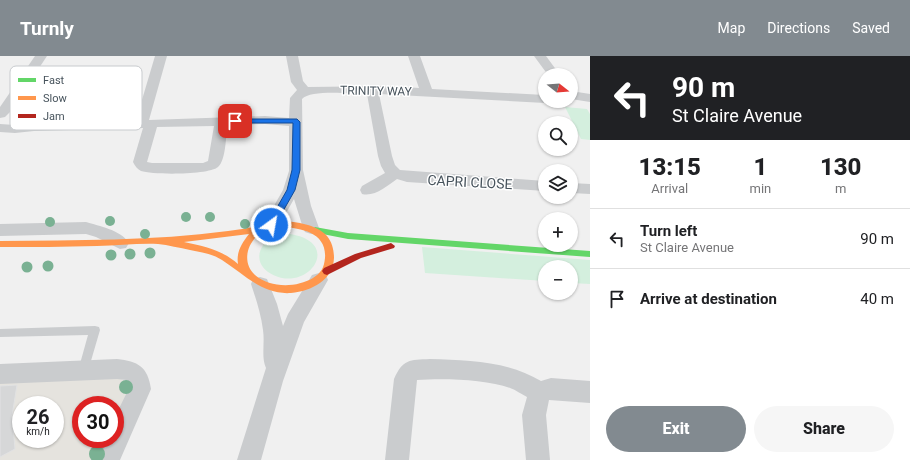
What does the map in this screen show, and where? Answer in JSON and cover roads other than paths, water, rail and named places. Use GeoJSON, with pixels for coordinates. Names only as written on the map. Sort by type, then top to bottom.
{"type":"FeatureCollection","features":[{"type":"Feature","properties":{"kind":"street"},"geometry":{"type":"LineString","coordinates":[[34,66],[41,56]]}},
{"type":"Feature","properties":{"kind":"street"},"geometry":{"type":"LineString","coordinates":[[161,56],[146,123],[140,162],[141,164],[146,168],[205,168],[213,164],[216,159],[221,121]]}},
{"type":"Feature","properties":{"kind":"street"},"geometry":{"type":"LineString","coordinates":[[249,460],[272,381],[295,320],[323,276],[331,260],[331,248],[325,238],[313,229],[303,206],[296,170],[296,98],[299,94],[305,91],[297,82],[292,56]]}},
{"type":"Feature","properties":{"kind":"street"},"geometry":{"type":"LineString","coordinates":[[414,56],[427,92]]}},
{"type":"Feature","properties":{"kind":"street"},"geometry":{"type":"LineString","coordinates":[[540,56],[549,68]]}},
{"type":"Feature","properties":{"kind":"street"},"geometry":{"type":"LineString","coordinates":[[368,190],[395,174],[388,166],[385,156],[372,90]]}},
{"type":"Feature","properties":{"kind":"street","name":"TRINITY WAY"},"geometry":{"type":"LineString","coordinates":[[305,91],[372,90],[538,98]]}},
{"type":"Feature","properties":{"kind":"street"},"geometry":{"type":"LineString","coordinates":[[578,97],[590,100]]}},
{"type":"Feature","properties":{"kind":"street"},"geometry":{"type":"LineString","coordinates":[[578,99],[590,100]]}},
{"type":"Feature","properties":{"kind":"street"},"geometry":{"type":"LineString","coordinates":[[10,101],[3,111],[0,122],[10,123]]}},
{"type":"Feature","properties":{"kind":"street"},"geometry":{"type":"LineString","coordinates":[[142,123],[297,119]]}},
{"type":"Feature","properties":{"kind":"street"},"geometry":{"type":"LineString","coordinates":[[0,128],[10,129]]}},
{"type":"Feature","properties":{"kind":"street"},"geometry":{"type":"LineString","coordinates":[[272,381],[275,340],[272,316],[256,281],[245,269],[242,258],[244,247],[250,237],[266,227],[291,190],[296,170]]}},
{"type":"Feature","properties":{"kind":"street","name":"CAPRI CLOSE"},"geometry":{"type":"LineString","coordinates":[[395,174],[419,178],[538,186]]}},
{"type":"Feature","properties":{"kind":"street"},"geometry":{"type":"LineString","coordinates":[[578,188],[590,189]]}},
{"type":"Feature","properties":{"kind":"street"},"geometry":{"type":"LineString","coordinates":[[0,244],[120,243],[231,236],[285,222],[348,236],[590,254]]}},
{"type":"Feature","properties":{"kind":"street"},"geometry":{"type":"LineString","coordinates":[[0,230],[86,228],[102,233],[120,243]]}},
{"type":"Feature","properties":{"kind":"street"},"geometry":{"type":"LineString","coordinates":[[159,241],[198,248],[223,257],[256,281],[274,289],[290,290],[305,287],[352,257],[372,250],[420,242]]}},
{"type":"Feature","properties":{"kind":"street"},"geometry":{"type":"LineString","coordinates":[[15,253],[120,243]]}},
{"type":"Feature","properties":{"kind":"street"},"geometry":{"type":"LineString","coordinates":[[397,460],[405,380],[410,371],[424,368],[503,375],[522,382],[539,392],[551,389],[590,392]]}},
{"type":"Feature","properties":{"kind":"street"},"geometry":{"type":"LineString","coordinates":[[0,374],[83,370],[127,370],[134,373],[139,379],[140,389],[107,460]]}},
{"type":"Feature","properties":{"kind":"street"},"geometry":{"type":"LineString","coordinates":[[538,460],[534,414],[539,392]]}},
{"type":"Feature","properties":{"kind":"lane"},"geometry":{"type":"LineString","coordinates":[[0,333],[95,330],[83,370]]}}]}
